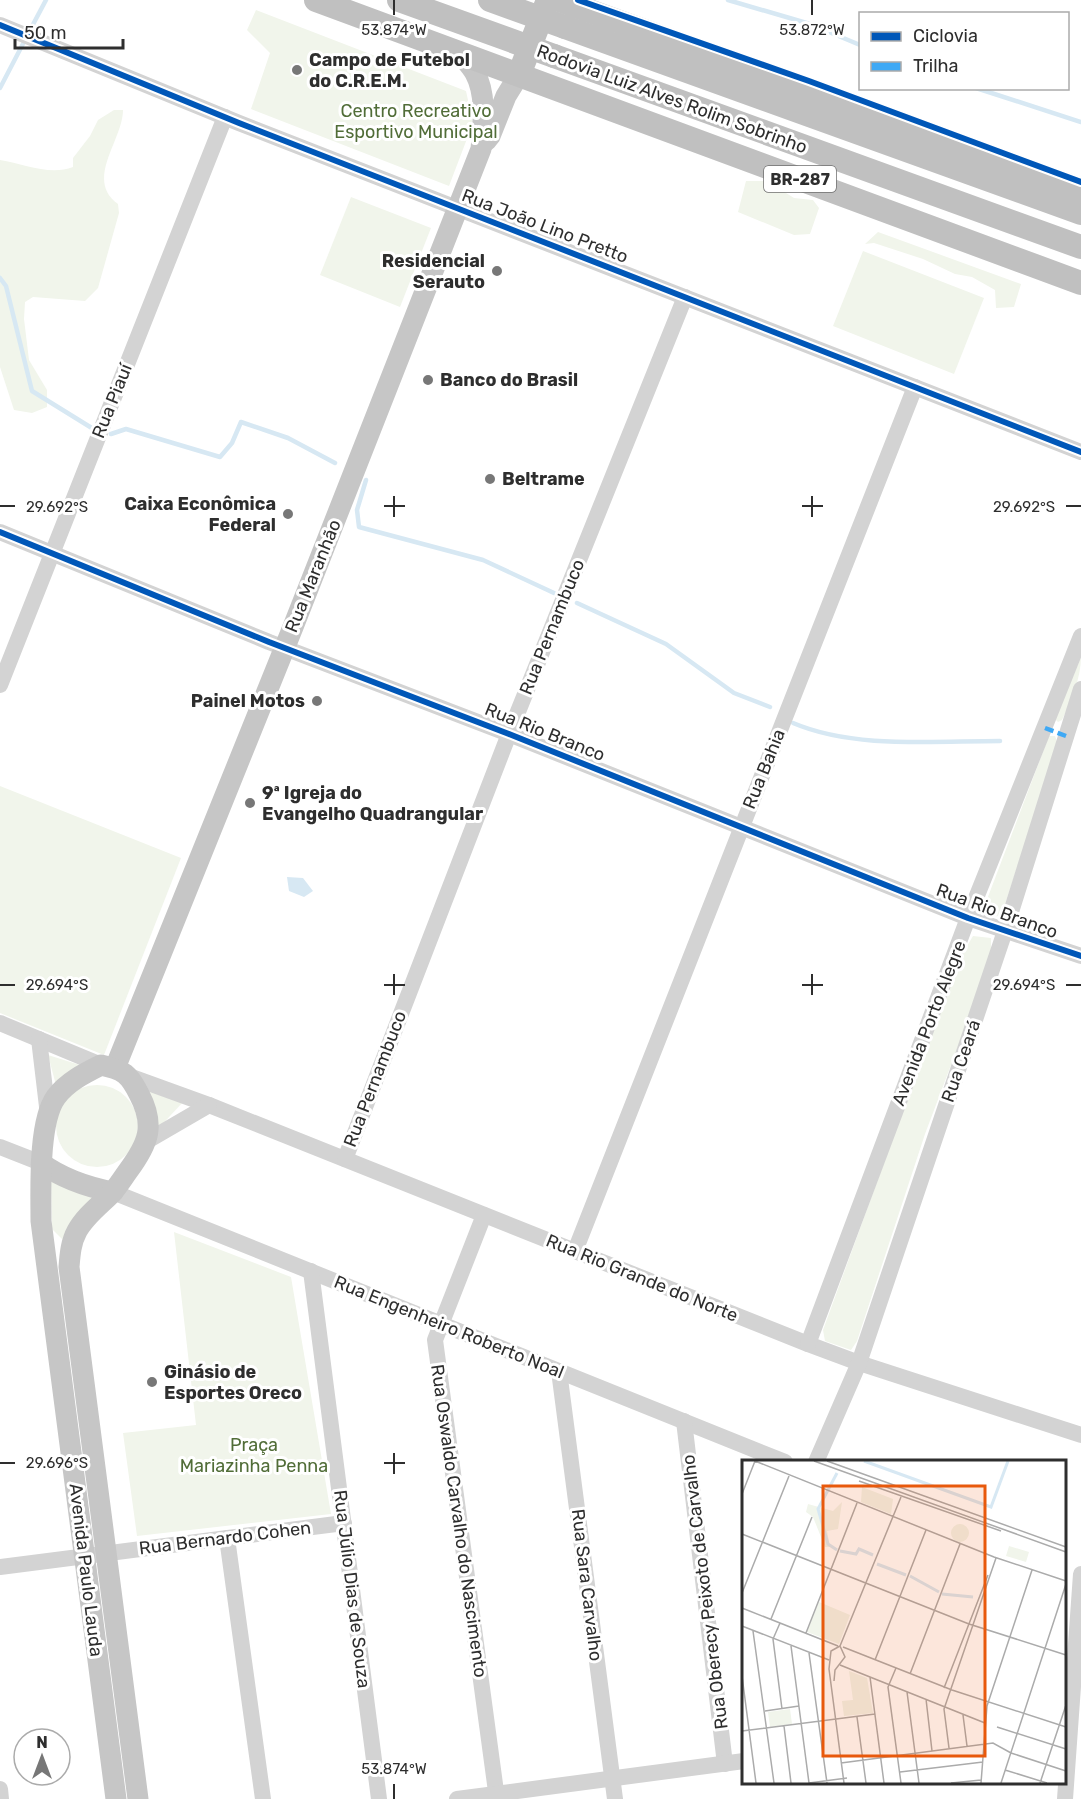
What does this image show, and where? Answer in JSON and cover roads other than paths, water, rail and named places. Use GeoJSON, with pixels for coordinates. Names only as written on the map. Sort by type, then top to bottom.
{"type":"FeatureCollection","features":[{"type":"Feature","properties":{"kind":"highway","name":"BR-287"},"geometry":{"type":"LineString","coordinates":[[315,0],[1081,283]]}},
{"type":"Feature","properties":{"kind":"highway","name":"Rodovia Luiz Alves Rolim Sobrinho"},"geometry":{"type":"LineString","coordinates":[[399,0],[1081,247]]}},
{"type":"Feature","properties":{"kind":"highway","name":"Rodovia Luiz Alves Rolim Sobrinho"},"geometry":{"type":"LineString","coordinates":[[490,0],[1081,213]]}},
{"type":"Feature","properties":{"kind":"highway"},"geometry":{"type":"LineString","coordinates":[[519,75],[548,0]]}},
{"type":"Feature","properties":{"kind":"highway"},"geometry":{"type":"LineString","coordinates":[[559,0],[1081,190]]}},
{"type":"Feature","properties":{"kind":"main road","name":"Rua Maranhão"},"geometry":{"type":"LineString","coordinates":[[115,1070],[480,149],[483,123],[482,99],[476,74],[460,54]]}},
{"type":"Feature","properties":{"kind":"main road","name":"Rua Maranhão"},"geometry":{"type":"LineString","coordinates":[[480,149],[490,136],[506,96],[519,75]]}},
{"type":"Feature","properties":{"kind":"main road"},"geometry":{"type":"LineString","coordinates":[[115,1070],[143,1102],[149,1122],[147,1141],[141,1153],[113,1192],[88,1187],[52,1171],[41,1163],[48,1116],[55,1098],[68,1085],[115,1070]]}},
{"type":"Feature","properties":{"kind":"main road","name":"Avenida Paulo Lauda"},"geometry":{"type":"LineString","coordinates":[[41,1163],[41,1221],[116,1799]]}},
{"type":"Feature","properties":{"kind":"main road","name":"Avenida Paulo Lauda"},"geometry":{"type":"LineString","coordinates":[[113,1192],[77,1230],[70,1247],[69,1267],[138,1799]]}},
{"type":"Feature","properties":{"kind":"street","name":"Rua João Lino Pretto"},"geometry":{"type":"LineString","coordinates":[[0,25],[225,117],[1081,452]]}},
{"type":"Feature","properties":{"kind":"street","name":"Rua Piauí"},"geometry":{"type":"LineString","coordinates":[[0,685],[225,117]]}},
{"type":"Feature","properties":{"kind":"street","name":"Rua Pernambuco"},"geometry":{"type":"LineString","coordinates":[[345,1159],[509,734],[685,297]]}},
{"type":"Feature","properties":{"kind":"street","name":"Rua Bahia"},"geometry":{"type":"LineString","coordinates":[[575,1251],[915,387]]}},
{"type":"Feature","properties":{"kind":"street","name":"Rua Rio Branco"},"geometry":{"type":"LineString","coordinates":[[0,532],[284,648],[509,734],[968,918],[1081,956]]}},
{"type":"Feature","properties":{"kind":"street","name":"Avenida Porto Alegre"},"geometry":{"type":"LineString","coordinates":[[808,1344],[968,918],[1081,636]]}},
{"type":"Feature","properties":{"kind":"street","name":"Rua Ceará"},"geometry":{"type":"LineString","coordinates":[[816,1460],[859,1363],[1005,931],[1081,689]]}},
{"type":"Feature","properties":{"kind":"street","name":"Rua Rio Grande do Norte"},"geometry":{"type":"LineString","coordinates":[[0,1023],[808,1344],[859,1363],[1081,1435]]}},
{"type":"Feature","properties":{"kind":"street"},"geometry":{"type":"LineString","coordinates":[[39,1038],[48,1116]]}},
{"type":"Feature","properties":{"kind":"street"},"geometry":{"type":"LineString","coordinates":[[147,1141],[209,1106]]}},
{"type":"Feature","properties":{"kind":"street"},"geometry":{"type":"LineString","coordinates":[[0,1147],[41,1163]]}},
{"type":"Feature","properties":{"kind":"street","name":"Rua Engenheiro Roberto Noal"},"geometry":{"type":"LineString","coordinates":[[113,1192],[782,1460]]}},
{"type":"Feature","properties":{"kind":"street","name":"Rua Oswaldo Carvalho do Nascimento"},"geometry":{"type":"LineString","coordinates":[[484,1215],[435,1340],[497,1796]]}},
{"type":"Feature","properties":{"kind":"street","name":"Rua Júlio Dias de Souza"},"geometry":{"type":"LineString","coordinates":[[311,1272],[379,1799]]}},
{"type":"Feature","properties":{"kind":"street","name":"Rua Sara Carvalho"},"geometry":{"type":"LineString","coordinates":[[559,1371],[615,1799]]}},
{"type":"Feature","properties":{"kind":"street","name":"Rua Oberecy Peixoto de Carvalho"},"geometry":{"type":"LineString","coordinates":[[684,1421],[725,1764]]}},
{"type":"Feature","properties":{"kind":"street","name":"Rua Bernardo Cohen"},"geometry":{"type":"LineString","coordinates":[[84,1556],[344,1523]]}},
{"type":"Feature","properties":{"kind":"street"},"geometry":{"type":"LineString","coordinates":[[227,1538],[263,1799]]}},
{"type":"Feature","properties":{"kind":"street"},"geometry":{"type":"LineString","coordinates":[[0,1567],[84,1556]]}},
{"type":"Feature","properties":{"kind":"street"},"geometry":{"type":"LineString","coordinates":[[1066,1574],[1081,1580]]}},
{"type":"Feature","properties":{"kind":"street"},"geometry":{"type":"LineString","coordinates":[[1065,1799],[1081,1574]]}},
{"type":"Feature","properties":{"kind":"street"},"geometry":{"type":"LineString","coordinates":[[457,1799],[497,1796],[742,1761]]}},
{"type":"Feature","properties":{"kind":"street"},"geometry":{"type":"LineString","coordinates":[[0,1789],[1,1799]]}},
{"type":"Feature","properties":{"kind":"water"},"geometry":{"type":"Polygon","coordinates":[[[287,877],[303,878],[313,891],[304,897],[289,891],[287,877]]]}},
{"type":"Feature","properties":{"kind":"waterway"},"geometry":{"type":"LineString","coordinates":[[29,32],[46,0]]}},
{"type":"Feature","properties":{"kind":"waterway"},"geometry":{"type":"LineString","coordinates":[[728,0],[810,24],[859,45]]}},
{"type":"Feature","properties":{"kind":"waterway"},"geometry":{"type":"LineString","coordinates":[[0,88],[25,40]]}},
{"type":"Feature","properties":{"kind":"waterway"},"geometry":{"type":"LineString","coordinates":[[982,90],[1081,122]]}},
{"type":"Feature","properties":{"kind":"waterway"},"geometry":{"type":"LineString","coordinates":[[0,278],[6,286],[32,391],[95,430]]}},
{"type":"Feature","properties":{"kind":"waterway"},"geometry":{"type":"LineString","coordinates":[[111,434],[126,429],[220,457],[232,443],[241,422],[288,438],[335,463]]}},
{"type":"Feature","properties":{"kind":"waterway"},"geometry":{"type":"LineString","coordinates":[[366,480],[357,510],[359,527],[483,560],[554,593]]}},
{"type":"Feature","properties":{"kind":"waterway"},"geometry":{"type":"LineString","coordinates":[[577,603],[666,644],[734,693],[770,707]]}},
{"type":"Feature","properties":{"kind":"waterway"},"geometry":{"type":"LineString","coordinates":[[793,723],[842,737],[868,740],[894,742],[1000,741]]}},
{"type":"Feature","properties":{"kind":"place","name":"Campo de Futebol do C.R.E.M."},"geometry":{"type":"Point","coordinates":[297,70]}},
{"type":"Feature","properties":{"kind":"place","name":"Residencial Serauto"},"geometry":{"type":"Point","coordinates":[497,271]}},
{"type":"Feature","properties":{"kind":"place","name":"Banco do Brasil"},"geometry":{"type":"Point","coordinates":[428,380]}},
{"type":"Feature","properties":{"kind":"place","name":"Beltrame"},"geometry":{"type":"Point","coordinates":[490,479]}},
{"type":"Feature","properties":{"kind":"place","name":"Caixa Econômica Federal"},"geometry":{"type":"Point","coordinates":[288,514]}},
{"type":"Feature","properties":{"kind":"place","name":"Painel Motos"},"geometry":{"type":"Point","coordinates":[317,701]}},
{"type":"Feature","properties":{"kind":"place","name":"9ª Igreja do Evangelho Quadrangular"},"geometry":{"type":"Point","coordinates":[250,803]}},
{"type":"Feature","properties":{"kind":"place","name":"Ginásio de Esportes Oreco"},"geometry":{"type":"Point","coordinates":[152,1382]}},
{"type":"Feature","properties":{"kind":"park label","name":"Centro Recreativo Esportivo Municipal"},"geometry":{"type":"Point","coordinates":[416,121]}},
{"type":"Feature","properties":{"kind":"park label","name":"Praça Mariazinha Penna"},"geometry":{"type":"Point","coordinates":[254,1455]}}]}
